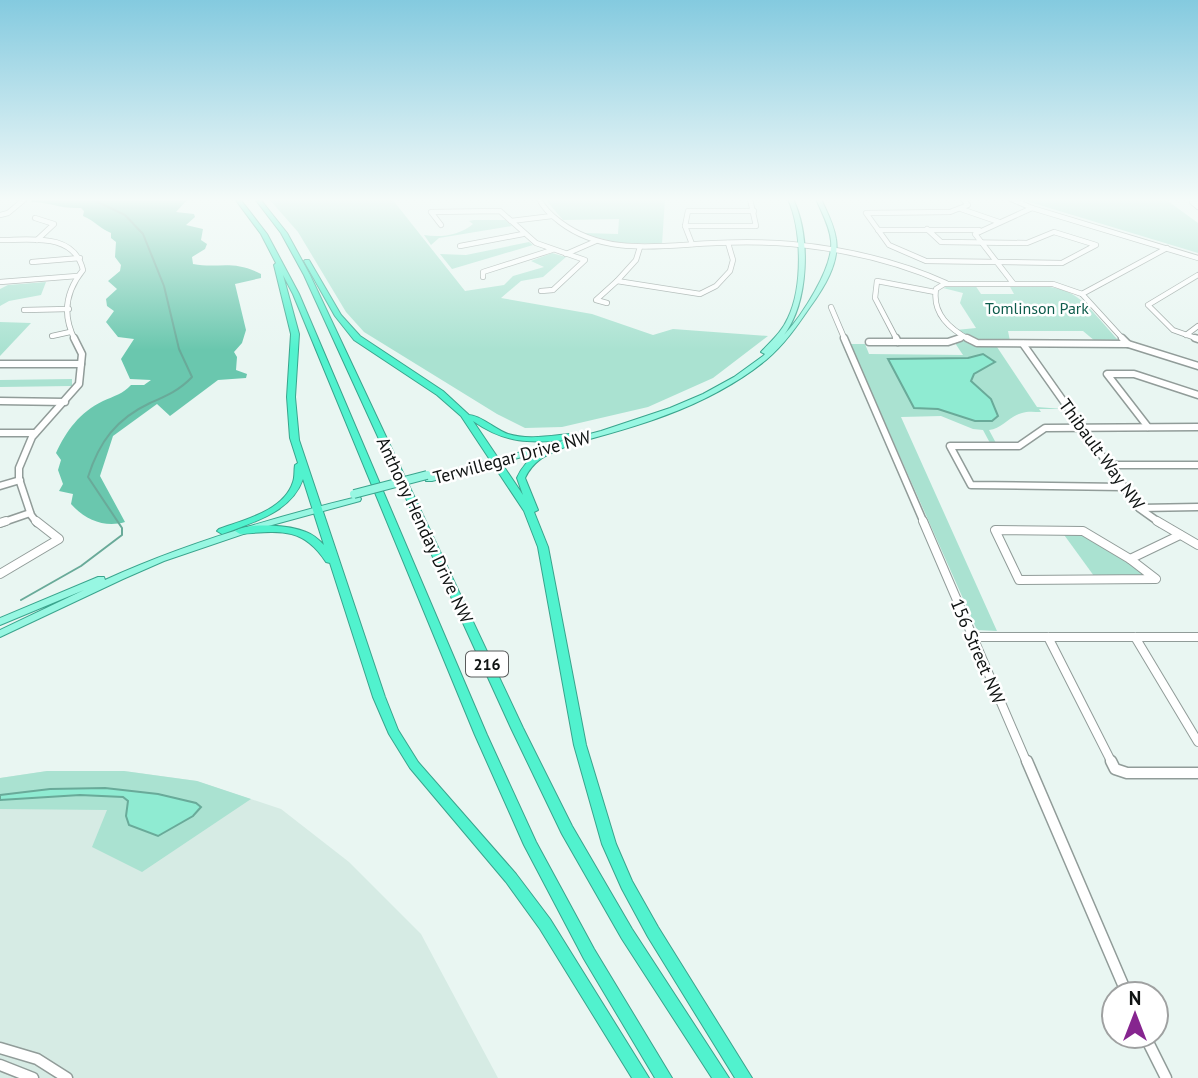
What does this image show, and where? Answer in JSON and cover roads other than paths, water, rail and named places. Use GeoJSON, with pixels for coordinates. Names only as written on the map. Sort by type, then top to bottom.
{"type":"FeatureCollection","features":[{"type":"Feature","properties":{"kind":"highway","name":"Anthony Henday Drive NW"},"geometry":{"type":"LineString","coordinates":[[293,249],[567,830],[628,934],[721,1078]]}},
{"type":"Feature","properties":{"kind":"highway"},"geometry":{"type":"LineString","coordinates":[[299,249],[338,316],[357,338],[440,393],[464,414],[498,435],[513,439],[571,439]]}},
{"type":"Feature","properties":{"kind":"highway"},"geometry":{"type":"LineString","coordinates":[[222,531],[268,512],[293,493],[300,477],[291,397],[295,334],[274,251]]}},
{"type":"Feature","properties":{"kind":"highway","name":"Anthony Henday Drive NW"},"geometry":{"type":"LineString","coordinates":[[274,251],[296,294],[481,735],[531,845],[589,954],[664,1078]]}},
{"type":"Feature","properties":{"kind":"highway"},"geometry":{"type":"LineString","coordinates":[[464,414],[496,459],[536,527]]}},
{"type":"Feature","properties":{"kind":"highway"},"geometry":{"type":"LineString","coordinates":[[294,438],[379,696],[403,748],[442,800],[511,878],[545,924],[641,1078]]}},
{"type":"Feature","properties":{"kind":"highway"},"geometry":{"type":"LineString","coordinates":[[571,439],[534,458],[524,470],[522,478],[523,487],[532,505],[554,600],[580,745],[609,844],[627,885],[653,932],[744,1078]]}},
{"type":"Feature","properties":{"kind":"highway"},"geometry":{"type":"LineString","coordinates":[[240,531],[284,528],[303,533],[321,545],[338,575]]}},
{"type":"Feature","properties":{"kind":"main road","name":"Terwillegar Drive NW"},"geometry":{"type":"LineString","coordinates":[[571,439],[681,403],[707,391],[759,356],[779,336],[797,305],[802,283],[801,249]]}},
{"type":"Feature","properties":{"kind":"main road","name":"Terwillegar Drive NW"},"geometry":{"type":"LineString","coordinates":[[0,622],[152,557],[222,531],[640,422],[690,404],[753,368],[779,347],[798,324],[827,275],[835,252]]}},
{"type":"Feature","properties":{"kind":"main road","name":"Terwillegar Drive NW"},"geometry":{"type":"LineString","coordinates":[[0,634],[125,575],[240,531],[317,506]]}},
{"type":"Feature","properties":{"kind":"street"},"geometry":{"type":"LineString","coordinates":[[0,574],[57,542],[58,537],[41,527],[30,513],[19,468],[24,451],[35,433],[79,384],[81,351],[71,332],[69,309],[70,288],[83,270],[80,258],[74,249]]}},
{"type":"Feature","properties":{"kind":"street"},"geometry":{"type":"LineString","coordinates":[[565,254],[574,249]]}},
{"type":"Feature","properties":{"kind":"street"},"geometry":{"type":"LineString","coordinates":[[607,303],[596,300],[636,260],[639,249]]}},
{"type":"Feature","properties":{"kind":"street"},"geometry":{"type":"LineString","coordinates":[[617,281],[705,293],[731,269],[733,259],[730,249]]}},
{"type":"Feature","properties":{"kind":"street"},"geometry":{"type":"LineString","coordinates":[[817,249],[874,262],[944,284],[1049,283],[1082,294],[1128,344]]}},
{"type":"Feature","properties":{"kind":"street"},"geometry":{"type":"LineString","coordinates":[[899,249],[925,261],[1062,263],[1088,249]]}},
{"type":"Feature","properties":{"kind":"street"},"geometry":{"type":"LineString","coordinates":[[987,249],[1013,283]]}},
{"type":"Feature","properties":{"kind":"street"},"geometry":{"type":"LineString","coordinates":[[1082,294],[1165,249]]}},
{"type":"Feature","properties":{"kind":"street"},"geometry":{"type":"LineString","coordinates":[[1176,249],[1198,256]]}},
{"type":"Feature","properties":{"kind":"street"},"geometry":{"type":"LineString","coordinates":[[484,277],[483,272],[552,250],[586,262],[553,290],[541,291]]}},
{"type":"Feature","properties":{"kind":"street"},"geometry":{"type":"LineString","coordinates":[[33,262],[80,258]]}},
{"type":"Feature","properties":{"kind":"street"},"geometry":{"type":"LineString","coordinates":[[0,282],[78,276]]}},
{"type":"Feature","properties":{"kind":"street"},"geometry":{"type":"LineString","coordinates":[[1197,277],[1148,305],[1173,330],[1198,339]]}},
{"type":"Feature","properties":{"kind":"street"},"geometry":{"type":"LineString","coordinates":[[898,342],[875,299],[877,281],[935,292]]}},
{"type":"Feature","properties":{"kind":"street"},"geometry":{"type":"LineString","coordinates":[[935,292],[944,284]]}},
{"type":"Feature","properties":{"kind":"street"},"geometry":{"type":"LineString","coordinates":[[935,292],[936,306],[950,329],[980,344],[1128,344],[1198,366]]}},
{"type":"Feature","properties":{"kind":"street","name":"156 Street NW"},"geometry":{"type":"LineString","coordinates":[[831,307],[1121,980]]}},
{"type":"Feature","properties":{"kind":"street"},"geometry":{"type":"LineString","coordinates":[[24,310],[69,309]]}},
{"type":"Feature","properties":{"kind":"street"},"geometry":{"type":"LineString","coordinates":[[1186,335],[1198,326]]}},
{"type":"Feature","properties":{"kind":"street"},"geometry":{"type":"LineString","coordinates":[[52,335],[71,332]]}},
{"type":"Feature","properties":{"kind":"street"},"geometry":{"type":"LineString","coordinates":[[869,342],[948,342],[964,337]]}},
{"type":"Feature","properties":{"kind":"street","name":"Thibault Way NW"},"geometry":{"type":"LineString","coordinates":[[1023,344],[1139,508],[1198,545]]}},
{"type":"Feature","properties":{"kind":"street"},"geometry":{"type":"LineString","coordinates":[[0,364],[81,364]]}},
{"type":"Feature","properties":{"kind":"street"},"geometry":{"type":"LineString","coordinates":[[1148,427],[1108,374],[1135,374],[1182,392],[1198,395]]}},
{"type":"Feature","properties":{"kind":"street"},"geometry":{"type":"LineString","coordinates":[[0,401],[65,402]]}},
{"type":"Feature","properties":{"kind":"street"},"geometry":{"type":"LineString","coordinates":[[950,446],[1017,446],[1045,428],[1198,427]]}},
{"type":"Feature","properties":{"kind":"street"},"geometry":{"type":"LineString","coordinates":[[0,433],[35,433]]}},
{"type":"Feature","properties":{"kind":"street"},"geometry":{"type":"LineString","coordinates":[[947,437],[971,485],[1123,487]]}},
{"type":"Feature","properties":{"kind":"street"},"geometry":{"type":"LineString","coordinates":[[1109,465],[1198,465]]}},
{"type":"Feature","properties":{"kind":"street"},"geometry":{"type":"LineString","coordinates":[[0,486],[20,480]]}},
{"type":"Feature","properties":{"kind":"street"},"geometry":{"type":"LineString","coordinates":[[1139,508],[1198,507]]}},
{"type":"Feature","properties":{"kind":"street"},"geometry":{"type":"LineString","coordinates":[[0,523],[30,513]]}},
{"type":"Feature","properties":{"kind":"street"},"geometry":{"type":"LineString","coordinates":[[995,530],[1083,531],[1130,559],[1156,579],[1019,580],[995,530]]}},
{"type":"Feature","properties":{"kind":"street"},"geometry":{"type":"LineString","coordinates":[[1130,559],[1180,535]]}},
{"type":"Feature","properties":{"kind":"street"},"geometry":{"type":"LineString","coordinates":[[972,637],[1198,637]]}},
{"type":"Feature","properties":{"kind":"street"},"geometry":{"type":"LineString","coordinates":[[1048,637],[1115,769],[1127,774],[1198,773]]}},
{"type":"Feature","properties":{"kind":"street"},"geometry":{"type":"LineString","coordinates":[[1135,637],[1198,742]]}},
{"type":"Feature","properties":{"kind":"street"},"geometry":{"type":"LineString","coordinates":[[0,1048],[37,1059],[67,1078]]}},
{"type":"Feature","properties":{"kind":"street"},"geometry":{"type":"LineString","coordinates":[[1152,1050],[1165,1077]]}},
{"type":"Feature","properties":{"kind":"street"},"geometry":{"type":"LineString","coordinates":[[0,1065],[33,1078]]}},
{"type":"Feature","properties":{"kind":"waterway"},"geometry":{"type":"LineString","coordinates":[[21,600],[81,566],[122,535],[122,528],[88,477],[92,464],[103,442],[118,424],[138,409],[178,389],[192,377],[179,349],[164,286],[149,249]]}},
{"type":"Feature","properties":{"kind":"park label","name":"Tomlinson Park"},"geometry":{"type":"Point","coordinates":[1037,308]}}]}
